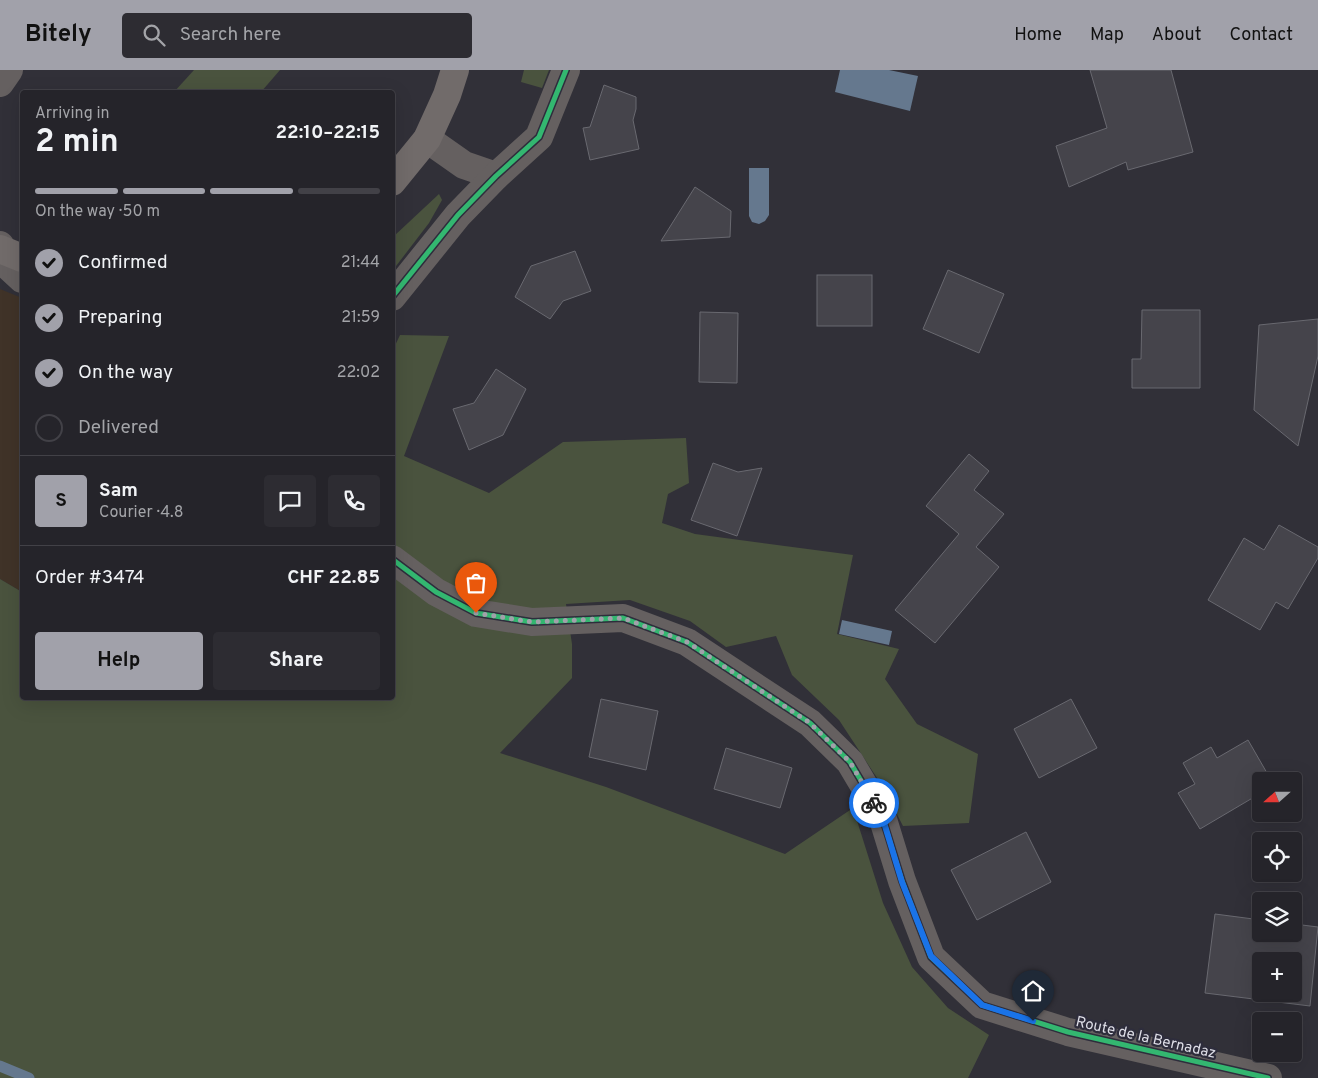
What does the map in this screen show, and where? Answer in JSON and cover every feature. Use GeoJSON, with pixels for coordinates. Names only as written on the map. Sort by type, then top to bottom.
{"type":"FeatureCollection","features":[{"type":"Feature","properties":{"kind":"main road"},"geometry":{"type":"LineString","coordinates":[[395,178],[427,139],[447,95],[455,70]]}},
{"type":"Feature","properties":{"kind":"main road"},"geometry":{"type":"LineString","coordinates":[[0,249],[20,257]]}},
{"type":"Feature","properties":{"kind":"street"},"geometry":{"type":"LineString","coordinates":[[0,83],[9,70]]}},
{"type":"Feature","properties":{"kind":"street"},"geometry":{"type":"LineString","coordinates":[[395,293],[458,215],[496,176],[539,137],[566,70]]}},
{"type":"Feature","properties":{"kind":"street"},"geometry":{"type":"LineString","coordinates":[[427,139],[464,165],[496,176]]}},
{"type":"Feature","properties":{"kind":"street"},"geometry":{"type":"LineString","coordinates":[[0,245],[8,266],[20,278]]}},
{"type":"Feature","properties":{"kind":"street","name":"Route de la Bernadaz"},"geometry":{"type":"LineString","coordinates":[[395,561],[436,592],[476,613],[532,622],[623,618],[687,642],[810,723],[850,762],[882,816],[902,882],[931,956],[982,1005],[1068,1032],[1268,1078]]}},
{"type":"Feature","properties":{"kind":"shaded area"},"geometry":{"type":"Polygon","coordinates":[[[0,289],[20,297],[20,591],[0,579],[0,289]]]}},
{"type":"Feature","properties":{"kind":"green space"},"geometry":{"type":"Polygon","coordinates":[[[194,70],[280,70],[263,90],[176,90],[194,70]]]}},
{"type":"Feature","properties":{"kind":"green space"},"geometry":{"type":"Polygon","coordinates":[[[524,70],[549,70],[542,88],[521,82],[524,70]]]}},
{"type":"Feature","properties":{"kind":"green space"},"geometry":{"type":"Polygon","coordinates":[[[439,194],[442,200],[429,223],[395,267],[395,235],[439,194]]]}},
{"type":"Feature","properties":{"kind":"green space"},"geometry":{"type":"Polygon","coordinates":[[[400,335],[449,336],[404,456],[489,493],[563,442],[686,438],[689,483],[668,494],[662,523],[695,534],[853,555],[837,634],[899,649],[885,679],[917,724],[978,754],[969,823],[903,826],[883,787],[839,720],[792,675],[776,636],[726,647],[690,621],[630,600],[566,604],[572,644],[572,678],[500,753],[606,787],[785,854],[853,808],[883,903],[912,967],[948,1008],[989,1035],[968,1078],[0,1078],[0,579],[20,591],[20,700],[395,700],[395,346],[400,335]]]}},
{"type":"Feature","properties":{"kind":"water"},"geometry":{"type":"Polygon","coordinates":[[[840,70],[889,70],[918,76],[910,111],[835,92],[840,70]]]}},
{"type":"Feature","properties":{"kind":"water"},"geometry":{"type":"Polygon","coordinates":[[[749,168],[769,168],[769,215],[765,221],[759,224],[752,222],[749,216],[749,168]]]}},
{"type":"Feature","properties":{"kind":"water"},"geometry":{"type":"Polygon","coordinates":[[[842,620],[892,631],[889,645],[839,634],[842,620]]]}},
{"type":"Feature","properties":{"kind":"building"},"geometry":{"type":"Polygon","coordinates":[[[1090,70],[1171,70],[1193,152],[1128,170],[1126,162],[1069,187],[1056,146],[1107,128],[1090,70]]]}},
{"type":"Feature","properties":{"kind":"building"},"geometry":{"type":"Polygon","coordinates":[[[604,85],[636,97],[636,109],[633,120],[639,149],[590,160],[583,128],[590,127],[604,85]]]}},
{"type":"Feature","properties":{"kind":"building"},"geometry":{"type":"Polygon","coordinates":[[[695,187],[731,211],[730,237],[661,241],[695,187]]]}},
{"type":"Feature","properties":{"kind":"building"},"geometry":{"type":"Polygon","coordinates":[[[575,251],[591,291],[563,301],[550,319],[515,297],[531,266],[575,251]]]}},
{"type":"Feature","properties":{"kind":"building"},"geometry":{"type":"Polygon","coordinates":[[[948,270],[1004,294],[979,353],[923,329],[948,270]]]}},
{"type":"Feature","properties":{"kind":"building"},"geometry":{"type":"Polygon","coordinates":[[[817,275],[872,275],[872,326],[817,326],[817,275]]]}},
{"type":"Feature","properties":{"kind":"building"},"geometry":{"type":"Polygon","coordinates":[[[1142,310],[1200,310],[1200,388],[1132,388],[1132,359],[1141,359],[1142,310]]]}},
{"type":"Feature","properties":{"kind":"building"},"geometry":{"type":"Polygon","coordinates":[[[700,312],[738,313],[737,383],[699,382],[700,312]]]}},
{"type":"Feature","properties":{"kind":"building"},"geometry":{"type":"Polygon","coordinates":[[[1318,319],[1318,356],[1298,446],[1254,410],[1259,325],[1318,319]]]}},
{"type":"Feature","properties":{"kind":"building"},"geometry":{"type":"Polygon","coordinates":[[[496,369],[526,389],[503,435],[469,450],[453,409],[474,403],[496,369]]]}},
{"type":"Feature","properties":{"kind":"building"},"geometry":{"type":"Polygon","coordinates":[[[969,454],[989,471],[974,490],[1004,514],[976,547],[999,567],[935,643],[895,610],[959,534],[926,506],[969,454]]]}},
{"type":"Feature","properties":{"kind":"building"},"geometry":{"type":"Polygon","coordinates":[[[713,463],[738,472],[762,468],[737,536],[691,520],[713,463]]]}},
{"type":"Feature","properties":{"kind":"building"},"geometry":{"type":"Polygon","coordinates":[[[1279,525],[1318,547],[1318,558],[1288,609],[1276,602],[1260,630],[1208,600],[1244,538],[1264,550],[1279,525]]]}},
{"type":"Feature","properties":{"kind":"building"},"geometry":{"type":"Polygon","coordinates":[[[601,699],[658,711],[646,770],[589,757],[601,699]]]}},
{"type":"Feature","properties":{"kind":"building"},"geometry":{"type":"Polygon","coordinates":[[[1071,699],[1097,748],[1039,778],[1014,729],[1071,699]]]}},
{"type":"Feature","properties":{"kind":"building"},"geometry":{"type":"Polygon","coordinates":[[[1248,740],[1266,772],[1252,772],[1252,798],[1200,829],[1178,793],[1195,784],[1183,763],[1211,747],[1217,758],[1248,740]]]}},
{"type":"Feature","properties":{"kind":"building"},"geometry":{"type":"Polygon","coordinates":[[[726,748],[792,768],[780,808],[714,789],[726,748]]]}},
{"type":"Feature","properties":{"kind":"building"},"geometry":{"type":"Polygon","coordinates":[[[1026,832],[1051,882],[977,920],[951,870],[1026,832]]]}},
{"type":"Feature","properties":{"kind":"building"},"geometry":{"type":"Polygon","coordinates":[[[1215,914],[1252,919],[1252,942],[1302,942],[1302,925],[1318,927],[1310,1006],[1278,1002],[1302,1002],[1302,952],[1252,952],[1252,999],[1205,993],[1215,914]]]}},
{"type":"Feature","properties":{"kind":"waterway"},"geometry":{"type":"LineString","coordinates":[[0,1066],[29,1078]]}},
{"type":"Feature","properties":{"kind":"cycle path"},"geometry":{"type":"LineString","coordinates":[[395,293],[458,215],[496,176],[539,137],[566,70]]}},
{"type":"Feature","properties":{"kind":"cycle path"},"geometry":{"type":"LineString","coordinates":[[395,561],[436,592],[476,613],[532,622],[623,618],[687,642],[810,723],[850,762],[882,816],[902,881],[931,957],[982,1005],[1068,1032],[1268,1078]]}},
{"type":"Feature","properties":{"kind":"way so far"},"geometry":{"type":"LineString","coordinates":[[476,613],[532,622],[623,618],[687,642],[810,723],[850,762],[874,803]]}},
{"type":"Feature","properties":{"kind":"route"},"geometry":{"type":"LineString","coordinates":[[874,803],[882,816],[902,882],[931,956],[982,1005],[1033,1021]]}}]}
